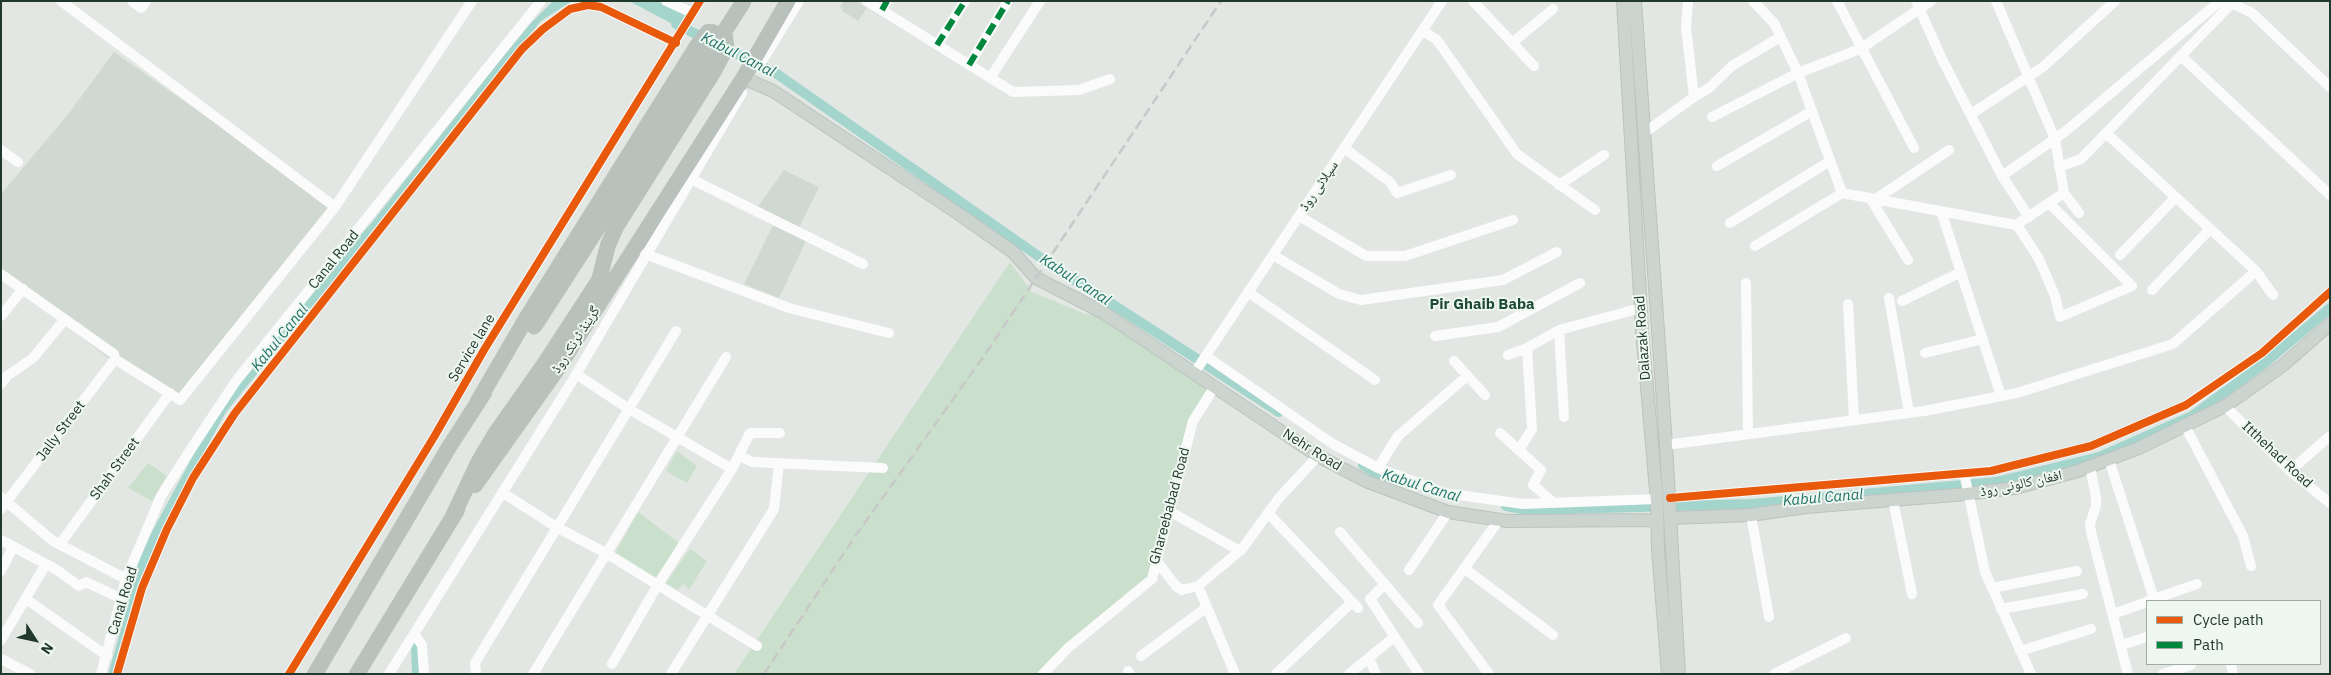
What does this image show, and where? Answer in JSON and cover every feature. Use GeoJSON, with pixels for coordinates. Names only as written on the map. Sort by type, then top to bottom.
{"type":"FeatureCollection","features":[{"type":"Feature","properties":{"kind":"highway"},"geometry":{"type":"LineString","coordinates":[[478,401],[534,327],[744,1]]}},
{"type":"Feature","properties":{"kind":"highway","name":"گرینڈ ٹرنک روڈ"},"geometry":{"type":"LineString","coordinates":[[357,674],[453,516],[578,337],[749,77],[788,1]]}},
{"type":"Feature","properties":{"kind":"highway"},"geometry":{"type":"LineString","coordinates":[[314,674],[478,401],[526,317],[704,36],[712,32],[724,38],[726,45],[717,65],[616,227],[608,245],[599,280],[483,454],[453,516]]}},
{"type":"Feature","properties":{"kind":"main road","name":"Dalazak Road"},"geometry":{"type":"LineString","coordinates":[[1623,1],[1641,308],[1664,508],[1679,674]]}},
{"type":"Feature","properties":{"kind":"main road","name":"Dalazak Road"},"geometry":{"type":"LineString","coordinates":[[1635,1],[1666,445],[1664,508],[1668,674]]}},
{"type":"Feature","properties":{"kind":"main road","name":"Nehr Road"},"geometry":{"type":"LineString","coordinates":[[749,77],[774,91],[1013,252],[1036,278],[1104,313],[1195,371],[1318,456],[1368,482],[1448,512],[1499,520],[1664,508]]}},
{"type":"Feature","properties":{"kind":"main road"},"geometry":{"type":"LineString","coordinates":[[1630,130],[1644,131]]}},
{"type":"Feature","properties":{"kind":"main road","name":"افغان کالونی روڈ"},"geometry":{"type":"LineString","coordinates":[[1664,508],[1751,515],[1806,507],[1967,494],[2015,488],[2109,460],[2225,406],[2282,366],[2330,324]]}},
{"type":"Feature","properties":{"kind":"street"},"geometry":{"type":"LineString","coordinates":[[61,1],[335,207]]}},
{"type":"Feature","properties":{"kind":"street"},"geometry":{"type":"LineString","coordinates":[[132,1],[141,8],[146,1]]}},
{"type":"Feature","properties":{"kind":"street"},"geometry":{"type":"LineString","coordinates":[[1,274],[114,354],[115,359],[180,400],[335,207],[472,1]]}},
{"type":"Feature","properties":{"kind":"street","name":"Canal Road"},"geometry":{"type":"LineString","coordinates":[[101,674],[126,579],[161,496],[236,382],[541,1]]}},
{"type":"Feature","properties":{"kind":"street"},"geometry":{"type":"LineString","coordinates":[[666,1],[692,16]]}},
{"type":"Feature","properties":{"kind":"street","name":"Service lane"},"geometry":{"type":"LineString","coordinates":[[289,674],[434,437],[484,350],[678,40],[700,1]]}},
{"type":"Feature","properties":{"kind":"street"},"geometry":{"type":"LineString","coordinates":[[759,56],[799,1]]}},
{"type":"Feature","properties":{"kind":"street"},"geometry":{"type":"LineString","coordinates":[[867,1],[884,6],[937,45],[1013,92],[1078,90],[1110,79]]}},
{"type":"Feature","properties":{"kind":"street"},"geometry":{"type":"LineString","coordinates":[[937,45],[965,1]]}},
{"type":"Feature","properties":{"kind":"street"},"geometry":{"type":"LineString","coordinates":[[969,65],[1008,1]]}},
{"type":"Feature","properties":{"kind":"street"},"geometry":{"type":"LineString","coordinates":[[990,78],[1040,1]]}},
{"type":"Feature","properties":{"kind":"street","name":"سپلائی روڈ"},"geometry":{"type":"LineString","coordinates":[[1195,371],[1442,1]]}},
{"type":"Feature","properties":{"kind":"street"},"geometry":{"type":"LineString","coordinates":[[1473,1],[1534,66]]}},
{"type":"Feature","properties":{"kind":"street"},"geometry":{"type":"LineString","coordinates":[[1688,1],[1686,27],[1694,97]]}},
{"type":"Feature","properties":{"kind":"street"},"geometry":{"type":"LineString","coordinates":[[1753,1],[1774,23],[1798,72],[1842,193]]}},
{"type":"Feature","properties":{"kind":"street"},"geometry":{"type":"LineString","coordinates":[[1837,1],[1860,49],[1914,148]]}},
{"type":"Feature","properties":{"kind":"street"},"geometry":{"type":"LineString","coordinates":[[1712,117],[1798,72],[1860,49],[1918,5],[1932,1]]}},
{"type":"Feature","properties":{"kind":"street"},"geometry":{"type":"LineString","coordinates":[[1996,1],[2055,140],[2064,193],[2079,213]]}},
{"type":"Feature","properties":{"kind":"street"},"geometry":{"type":"LineString","coordinates":[[2002,176],[2055,140],[2220,1]]}},
{"type":"Feature","properties":{"kind":"street"},"geometry":{"type":"LineString","coordinates":[[1971,114],[2043,68],[2113,2]]}},
{"type":"Feature","properties":{"kind":"street"},"geometry":{"type":"LineString","coordinates":[[2058,166],[2081,159],[2181,56],[2229,2],[2252,13],[2330,87]]}},
{"type":"Feature","properties":{"kind":"street"},"geometry":{"type":"LineString","coordinates":[[117,674],[142,588],[167,529],[193,478],[235,413],[522,50],[543,29],[570,9],[588,5],[602,7],[678,40]]}},
{"type":"Feature","properties":{"kind":"street"},"geometry":{"type":"LineString","coordinates":[[1918,5],[2002,176],[2029,216]]}},
{"type":"Feature","properties":{"kind":"street"},"geometry":{"type":"LineString","coordinates":[[1512,43],[1552,9]]}},
{"type":"Feature","properties":{"kind":"street"},"geometry":{"type":"LineString","coordinates":[[1423,31],[1436,40],[1517,154],[1595,210]]}},
{"type":"Feature","properties":{"kind":"street"},"geometry":{"type":"LineString","coordinates":[[1644,131],[1709,88],[1732,66],[1780,37]]}},
{"type":"Feature","properties":{"kind":"street"},"geometry":{"type":"LineString","coordinates":[[2181,56],[2330,194]]}},
{"type":"Feature","properties":{"kind":"street"},"geometry":{"type":"LineString","coordinates":[[389,674],[592,348],[749,77]]}},
{"type":"Feature","properties":{"kind":"street"},"geometry":{"type":"LineString","coordinates":[[646,90],[663,100]]}},
{"type":"Feature","properties":{"kind":"street"},"geometry":{"type":"LineString","coordinates":[[1717,166],[1812,111]]}},
{"type":"Feature","properties":{"kind":"street"},"geometry":{"type":"LineString","coordinates":[[2106,133],[2256,271],[2273,295]]}},
{"type":"Feature","properties":{"kind":"street"},"geometry":{"type":"LineString","coordinates":[[1344,148],[1390,182],[1397,193],[1452,175]]}},
{"type":"Feature","properties":{"kind":"street"},"geometry":{"type":"LineString","coordinates":[[1,150],[18,162]]}},
{"type":"Feature","properties":{"kind":"street"},"geometry":{"type":"LineString","coordinates":[[1873,199],[1949,150]]}},
{"type":"Feature","properties":{"kind":"street"},"geometry":{"type":"LineString","coordinates":[[1560,184],[1604,155]]}},
{"type":"Feature","properties":{"kind":"street"},"geometry":{"type":"LineString","coordinates":[[1730,223],[1830,161]]}},
{"type":"Feature","properties":{"kind":"street"},"geometry":{"type":"LineString","coordinates":[[596,172],[612,183]]}},
{"type":"Feature","properties":{"kind":"street"},"geometry":{"type":"LineString","coordinates":[[691,179],[863,264]]}},
{"type":"Feature","properties":{"kind":"street"},"geometry":{"type":"LineString","coordinates":[[1755,246],[1842,193],[2017,225],[2039,259],[2055,296],[2060,317],[2132,286],[2049,203]]}},
{"type":"Feature","properties":{"kind":"street"},"geometry":{"type":"LineString","coordinates":[[2017,225],[2064,193]]}},
{"type":"Feature","properties":{"kind":"street"},"geometry":{"type":"LineString","coordinates":[[2120,255],[2176,197]]}},
{"type":"Feature","properties":{"kind":"street"},"geometry":{"type":"LineString","coordinates":[[1873,199],[1908,260]]}},
{"type":"Feature","properties":{"kind":"street"},"geometry":{"type":"LineString","coordinates":[[1941,211],[2001,396]]}},
{"type":"Feature","properties":{"kind":"street"},"geometry":{"type":"LineString","coordinates":[[1299,216],[1366,256],[1405,256],[1513,220]]}},
{"type":"Feature","properties":{"kind":"street"},"geometry":{"type":"LineString","coordinates":[[2152,290],[2210,229]]}},
{"type":"Feature","properties":{"kind":"street"},"geometry":{"type":"LineString","coordinates":[[1273,255],[1339,294],[1361,300],[1503,280],[1557,252]]}},
{"type":"Feature","properties":{"kind":"street"},"geometry":{"type":"LineString","coordinates":[[645,254],[788,308],[889,333]]}},
{"type":"Feature","properties":{"kind":"street"},"geometry":{"type":"LineString","coordinates":[[1666,445],[1908,413],[2027,390],[2173,344],[2256,271]]}},
{"type":"Feature","properties":{"kind":"street"},"geometry":{"type":"LineString","coordinates":[[1902,301],[1960,272]]}},
{"type":"Feature","properties":{"kind":"street"},"geometry":{"type":"LineString","coordinates":[[1746,282],[1748,434]]}},
{"type":"Feature","properties":{"kind":"street"},"geometry":{"type":"LineString","coordinates":[[1435,336],[1498,327],[1580,283]]}},
{"type":"Feature","properties":{"kind":"street"},"geometry":{"type":"LineString","coordinates":[[1,316],[23,289]]}},
{"type":"Feature","properties":{"kind":"street"},"geometry":{"type":"LineString","coordinates":[[1248,292],[1375,380]]}},
{"type":"Feature","properties":{"kind":"street"},"geometry":{"type":"LineString","coordinates":[[1206,356],[1333,444],[1378,468],[1444,493],[1523,504],[1554,502],[1664,508],[1991,471],[2091,446],[2186,405],[2262,353],[2330,292]]}},
{"type":"Feature","properties":{"kind":"street"},"geometry":{"type":"LineString","coordinates":[[1889,298],[1908,413]]}},
{"type":"Feature","properties":{"kind":"street"},"geometry":{"type":"LineString","coordinates":[[1848,304],[1854,420]]}},
{"type":"Feature","properties":{"kind":"street"},"geometry":{"type":"LineString","coordinates":[[1508,355],[1527,348],[1559,330],[1641,308]]}},
{"type":"Feature","properties":{"kind":"street"},"geometry":{"type":"LineString","coordinates":[[1,384],[7,376],[33,358],[65,319]]}},
{"type":"Feature","properties":{"kind":"street"},"geometry":{"type":"LineString","coordinates":[[1559,330],[1564,417]]}},
{"type":"Feature","properties":{"kind":"street"},"geometry":{"type":"LineString","coordinates":[[476,674],[475,662],[676,331]]}},
{"type":"Feature","properties":{"kind":"street"},"geometry":{"type":"LineString","coordinates":[[578,337],[592,348]]}},
{"type":"Feature","properties":{"kind":"street"},"geometry":{"type":"LineString","coordinates":[[1926,353],[1983,339]]}},
{"type":"Feature","properties":{"kind":"street"},"geometry":{"type":"LineString","coordinates":[[1518,450],[1532,429],[1527,348]]}},
{"type":"Feature","properties":{"kind":"street"},"geometry":{"type":"LineString","coordinates":[[533,674],[726,356]]}},
{"type":"Feature","properties":{"kind":"street","name":"Jally Street"},"geometry":{"type":"LineString","coordinates":[[3,503],[115,359]]}},
{"type":"Feature","properties":{"kind":"street"},"geometry":{"type":"LineString","coordinates":[[1454,361],[1485,395]]}},
{"type":"Feature","properties":{"kind":"street"},"geometry":{"type":"LineString","coordinates":[[576,374],[629,409],[732,469]]}},
{"type":"Feature","properties":{"kind":"street"},"geometry":{"type":"LineString","coordinates":[[1378,468],[1398,436],[1467,376]]}},
{"type":"Feature","properties":{"kind":"street","name":"Ghareebabad Road"},"geometry":{"type":"LineString","coordinates":[[1043,674],[1068,648],[1152,579],[1193,421],[1215,386]]}},
{"type":"Feature","properties":{"kind":"street","name":"Shah Street"},"geometry":{"type":"LineString","coordinates":[[60,544],[170,393]]}},
{"type":"Feature","properties":{"kind":"street","name":"Itthehad Road"},"geometry":{"type":"LineString","coordinates":[[2225,406],[2290,471],[2329,502]]}},
{"type":"Feature","properties":{"kind":"street"},"geometry":{"type":"LineString","coordinates":[[2185,426],[2246,543],[2250,566]]}},
{"type":"Feature","properties":{"kind":"street"},"geometry":{"type":"LineString","coordinates":[[1500,432],[1541,470],[1533,485],[1554,502]]}},
{"type":"Feature","properties":{"kind":"street"},"geometry":{"type":"LineString","coordinates":[[612,664],[657,585],[740,456],[750,433],[780,433]]}},
{"type":"Feature","properties":{"kind":"street"},"geometry":{"type":"LineString","coordinates":[[2290,471],[2330,436]]}},
{"type":"Feature","properties":{"kind":"street"},"geometry":{"type":"LineString","coordinates":[[434,437],[449,447]]}},
{"type":"Feature","properties":{"kind":"street"},"geometry":{"type":"LineString","coordinates":[[740,456],[752,462],[883,468]]}},
{"type":"Feature","properties":{"kind":"street"},"geometry":{"type":"LineString","coordinates":[[1156,560],[1176,586],[1182,590],[1198,586],[1240,551],[1268,513],[1318,456]]}},
{"type":"Feature","properties":{"kind":"street"},"geometry":{"type":"LineString","coordinates":[[2109,460],[2150,600]]}},
{"type":"Feature","properties":{"kind":"street"},"geometry":{"type":"LineString","coordinates":[[671,674],[709,616],[774,509],[779,463]]}},
{"type":"Feature","properties":{"kind":"street"},"geometry":{"type":"LineString","coordinates":[[2090,467],[2096,497],[2096,506],[2090,524],[2128,674]]}},
{"type":"Feature","properties":{"kind":"street"},"geometry":{"type":"LineString","coordinates":[[1964,473],[1967,494],[1986,572],[2031,674]]}},
{"type":"Feature","properties":{"kind":"street"},"geometry":{"type":"LineString","coordinates":[[503,493],[558,528],[606,552],[757,646]]}},
{"type":"Feature","properties":{"kind":"street"},"geometry":{"type":"LineString","coordinates":[[1893,500],[1912,594]]}},
{"type":"Feature","properties":{"kind":"street"},"geometry":{"type":"LineString","coordinates":[[3,503],[53,541],[126,579]]}},
{"type":"Feature","properties":{"kind":"street"},"geometry":{"type":"LineString","coordinates":[[1169,511],[1240,551]]}},
{"type":"Feature","properties":{"kind":"street"},"geometry":{"type":"LineString","coordinates":[[1409,570],[1448,512]]}},
{"type":"Feature","properties":{"kind":"street"},"geometry":{"type":"LineString","coordinates":[[1268,513],[1355,605],[1276,674]]}},
{"type":"Feature","properties":{"kind":"street"},"geometry":{"type":"LineString","coordinates":[[1751,515],[1769,617]]}},
{"type":"Feature","properties":{"kind":"street"},"geometry":{"type":"LineString","coordinates":[[1489,674],[1438,605],[1499,520]]}},
{"type":"Feature","properties":{"kind":"street"},"geometry":{"type":"LineString","coordinates":[[1340,532],[1418,623]]}},
{"type":"Feature","properties":{"kind":"street"},"geometry":{"type":"LineString","coordinates":[[1,540],[46,564],[79,586],[86,582],[122,599]]}},
{"type":"Feature","properties":{"kind":"street"},"geometry":{"type":"LineString","coordinates":[[1,571],[14,547]]}},
{"type":"Feature","properties":{"kind":"street"},"geometry":{"type":"LineString","coordinates":[[1,640],[46,564]]}},
{"type":"Feature","properties":{"kind":"street"},"geometry":{"type":"LineString","coordinates":[[1464,568],[1553,635]]}},
{"type":"Feature","properties":{"kind":"street"},"geometry":{"type":"LineString","coordinates":[[1992,588],[2078,571]]}},
{"type":"Feature","properties":{"kind":"street"},"geometry":{"type":"LineString","coordinates":[[1385,584],[1370,599],[1420,674]]}},
{"type":"Feature","properties":{"kind":"street"},"geometry":{"type":"LineString","coordinates":[[2153,600],[2197,584]]}},
{"type":"Feature","properties":{"kind":"street"},"geometry":{"type":"LineString","coordinates":[[1198,586],[1235,674]]}},
{"type":"Feature","properties":{"kind":"street"},"geometry":{"type":"LineString","coordinates":[[2001,609],[2083,594]]}},
{"type":"Feature","properties":{"kind":"street"},"geometry":{"type":"LineString","coordinates":[[26,599],[107,656]]}},
{"type":"Feature","properties":{"kind":"street"},"geometry":{"type":"LineString","coordinates":[[2113,614],[2146,602]]}},
{"type":"Feature","properties":{"kind":"street"},"geometry":{"type":"LineString","coordinates":[[1141,656],[1207,607]]}},
{"type":"Feature","properties":{"kind":"street"},"geometry":{"type":"LineString","coordinates":[[2020,652],[2091,629]]}},
{"type":"Feature","properties":{"kind":"street"},"geometry":{"type":"LineString","coordinates":[[414,634],[422,645],[424,674]]}},
{"type":"Feature","properties":{"kind":"street"},"geometry":{"type":"LineString","coordinates":[[1349,674],[1394,637]]}},
{"type":"Feature","properties":{"kind":"street"},"geometry":{"type":"LineString","coordinates":[[2121,645],[2146,637]]}},
{"type":"Feature","properties":{"kind":"street"},"geometry":{"type":"LineString","coordinates":[[1774,674],[1846,638]]}},
{"type":"Feature","properties":{"kind":"street"},"geometry":{"type":"LineString","coordinates":[[1,658],[30,674]]}},
{"type":"Feature","properties":{"kind":"street"},"geometry":{"type":"LineString","coordinates":[[1369,658],[1376,674]]}},
{"type":"Feature","properties":{"kind":"street"},"geometry":{"type":"LineString","coordinates":[[2163,674],[2191,666]]}},
{"type":"Feature","properties":{"kind":"shaded area"},"geometry":{"type":"Polygon","coordinates":[[[844,1],[856,1],[867,8],[858,21],[841,10],[843,8],[840,7],[844,1]]]}},
{"type":"Feature","properties":{"kind":"shaded area"},"geometry":{"type":"Polygon","coordinates":[[[114,52],[335,207],[180,400],[117,365],[1,275],[1,194],[69,113],[114,52]]]}},
{"type":"Feature","properties":{"kind":"shaded area"},"geometry":{"type":"Polygon","coordinates":[[[784,170],[819,187],[798,230],[757,208],[784,170]]]}},
{"type":"Feature","properties":{"kind":"shaded area"},"geometry":{"type":"Polygon","coordinates":[[[773,225],[806,241],[779,298],[744,284],[773,225]]]}},
{"type":"Feature","properties":{"kind":"green space"},"geometry":{"type":"Polygon","coordinates":[[[1010,262],[1032,292],[1085,314],[1096,315],[1215,386],[1193,421],[1152,579],[1041,674],[734,674],[1010,262]]]}},
{"type":"Feature","properties":{"kind":"green space"},"geometry":{"type":"Polygon","coordinates":[[[677,451],[697,466],[687,483],[666,471],[677,451]]]}},
{"type":"Feature","properties":{"kind":"green space"},"geometry":{"type":"Polygon","coordinates":[[[148,463],[167,476],[152,501],[128,488],[148,463]]]}},
{"type":"Feature","properties":{"kind":"green space"},"geometry":{"type":"Polygon","coordinates":[[[638,512],[683,546],[660,581],[613,557],[638,512]]]}},
{"type":"Feature","properties":{"kind":"green space"},"geometry":{"type":"Polygon","coordinates":[[[690,549],[707,561],[689,590],[684,584],[677,590],[666,583],[690,549]]]}},
{"type":"Feature","properties":{"kind":"water"},"geometry":{"type":"Polygon","coordinates":[[[553,1],[572,1],[541,21],[476,99],[332,282],[226,412],[182,492],[144,578],[134,574],[134,565],[209,426],[238,383],[311,292],[373,221],[498,63],[531,23],[553,1]]]}},
{"type":"Feature","properties":{"kind":"water"},"geometry":{"type":"Polygon","coordinates":[[[629,1],[658,1],[688,17],[680,28],[629,1]]]}},
{"type":"Feature","properties":{"kind":"water"},"geometry":{"type":"Polygon","coordinates":[[[134,584],[139,588],[116,674],[108,674],[134,584]]]}},
{"type":"Feature","properties":{"kind":"waterway","name":"Kabul Canal"},"geometry":{"type":"LineString","coordinates":[[676,24],[708,40]]}},
{"type":"Feature","properties":{"kind":"waterway","name":"Kabul Canal"},"geometry":{"type":"LineString","coordinates":[[721,46],[777,74],[1044,260],[1279,412]]}},
{"type":"Feature","properties":{"kind":"waterway","name":"Kabul Canal"},"geometry":{"type":"LineString","coordinates":[[1506,506],[1528,510],[1752,504],[1996,482],[2099,457],[2192,416],[2266,362],[2330,308]]}},
{"type":"Feature","properties":{"kind":"waterway","name":"Kabul Canal"},"geometry":{"type":"LineString","coordinates":[[1363,465],[1376,473],[1393,479]]}},
{"type":"Feature","properties":{"kind":"waterway","name":"Kabul Canal"},"geometry":{"type":"LineString","coordinates":[[131,596],[140,565]]}},
{"type":"Feature","properties":{"kind":"waterway"},"geometry":{"type":"LineString","coordinates":[[416,645],[417,674]]}},
{"type":"Feature","properties":{"kind":"railway"},"geometry":{"type":"LineString","coordinates":[[764,674],[856,535],[984,356],[1221,1]]}},
{"type":"Feature","properties":{"kind":"marked path"},"geometry":{"type":"LineString","coordinates":[[882,10],[887,1]]}},
{"type":"Feature","properties":{"kind":"marked path"},"geometry":{"type":"LineString","coordinates":[[937,45],[965,1]]}},
{"type":"Feature","properties":{"kind":"marked path"},"geometry":{"type":"LineString","coordinates":[[969,65],[1008,1]]}},
{"type":"Feature","properties":{"kind":"cycle path"},"geometry":{"type":"LineString","coordinates":[[289,674],[434,437],[484,350],[700,1]]}},
{"type":"Feature","properties":{"kind":"cycle path"},"geometry":{"type":"LineString","coordinates":[[117,674],[142,588],[167,529],[193,478],[235,413],[522,49],[543,29],[570,9],[588,5],[601,7],[676,43]]}},
{"type":"Feature","properties":{"kind":"cycle path"},"geometry":{"type":"LineString","coordinates":[[1670,498],[1991,471],[2091,446],[2186,405],[2262,353],[2330,292]]}},
{"type":"Feature","properties":{"kind":"district","name":"Pir Ghaib Baba"},"geometry":{"type":"Point","coordinates":[1482,305]}}]}
